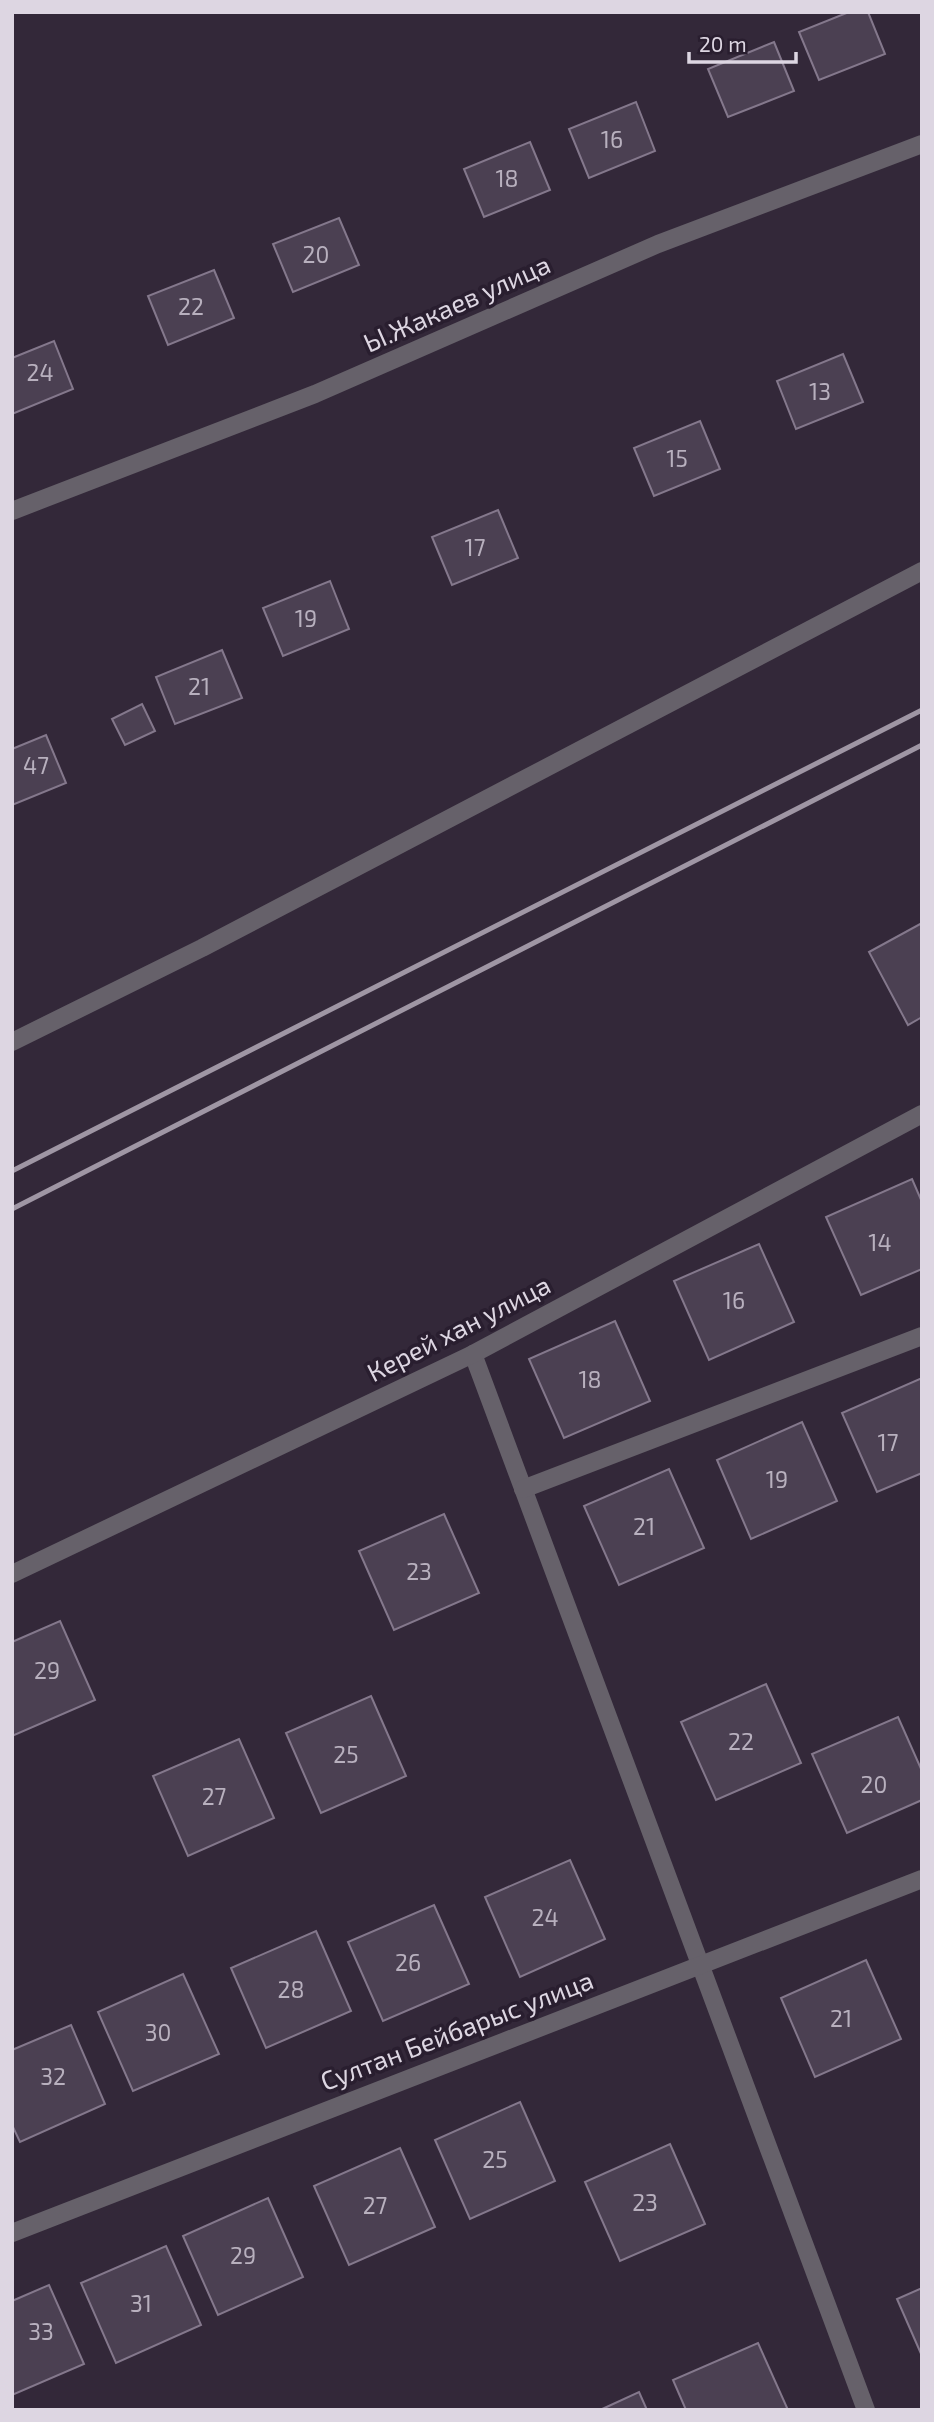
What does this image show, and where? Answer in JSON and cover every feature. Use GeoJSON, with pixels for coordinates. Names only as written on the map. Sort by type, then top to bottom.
{"type":"FeatureCollection","features":[{"type":"Feature","properties":{"kind":"street","name":"Ы.Жакаев улица"},"geometry":{"type":"LineString","coordinates":[[12,511],[315,394],[658,244],[922,144]]}},
{"type":"Feature","properties":{"kind":"street"},"geometry":{"type":"LineString","coordinates":[[12,1042],[202,948],[922,570]]}},
{"type":"Feature","properties":{"kind":"street","name":"Керей хан улица"},"geometry":{"type":"LineString","coordinates":[[12,1574],[473,1354],[922,1114]]}},
{"type":"Feature","properties":{"kind":"street"},"geometry":{"type":"LineString","coordinates":[[523,1489],[922,1336]]}},
{"type":"Feature","properties":{"kind":"street"},"geometry":{"type":"LineString","coordinates":[[473,1354],[866,2410]]}},
{"type":"Feature","properties":{"kind":"street","name":"Султан Бейбарыс улица"},"geometry":{"type":"LineString","coordinates":[[12,2233],[922,1879]]}},
{"type":"Feature","properties":{"kind":"building"},"geometry":{"type":"Polygon","coordinates":[[[849,12],[868,12],[885,54],[819,80],[799,32],[849,12]]]}},
{"type":"Feature","properties":{"kind":"building"},"geometry":{"type":"Polygon","coordinates":[[[774,42],[794,91],[728,117],[708,69],[774,42]]]}},
{"type":"Feature","properties":{"kind":"building"},"geometry":{"type":"Polygon","coordinates":[[[636,102],[655,151],[589,178],[569,129],[636,102]]]}},
{"type":"Feature","properties":{"kind":"building"},"geometry":{"type":"Polygon","coordinates":[[[530,142],[550,190],[484,217],[464,169],[530,142]]]}},
{"type":"Feature","properties":{"kind":"building"},"geometry":{"type":"Polygon","coordinates":[[[339,218],[359,265],[293,292],[273,244],[339,218]]]}},
{"type":"Feature","properties":{"kind":"building"},"geometry":{"type":"Polygon","coordinates":[[[214,270],[234,318],[168,345],[148,296],[214,270]]]}},
{"type":"Feature","properties":{"kind":"building"},"geometry":{"type":"Polygon","coordinates":[[[54,341],[73,389],[12,414],[12,358],[54,341]]]}},
{"type":"Feature","properties":{"kind":"building"},"geometry":{"type":"Polygon","coordinates":[[[843,354],[863,402],[796,429],[777,381],[843,354]]]}},
{"type":"Feature","properties":{"kind":"building"},"geometry":{"type":"Polygon","coordinates":[[[700,421],[720,469],[654,496],[634,448],[700,421]]]}},
{"type":"Feature","properties":{"kind":"building"},"geometry":{"type":"Polygon","coordinates":[[[498,510],[518,558],[452,585],[432,537],[498,510]]]}},
{"type":"Feature","properties":{"kind":"building"},"geometry":{"type":"Polygon","coordinates":[[[330,581],[349,629],[283,656],[263,608],[330,581]]]}},
{"type":"Feature","properties":{"kind":"building"},"geometry":{"type":"Polygon","coordinates":[[[222,650],[242,698],[175,724],[156,677],[222,650]]]}},
{"type":"Feature","properties":{"kind":"building"},"geometry":{"type":"Polygon","coordinates":[[[142,704],[155,731],[125,745],[112,719],[142,704]]]}},
{"type":"Feature","properties":{"kind":"building"},"geometry":{"type":"Polygon","coordinates":[[[46,735],[66,783],[12,805],[12,749],[46,735]]]}},
{"type":"Feature","properties":{"kind":"building"},"geometry":{"type":"Polygon","coordinates":[[[922,923],[922,1017],[908,1025],[869,952],[922,923]]]}},
{"type":"Feature","properties":{"kind":"building"},"geometry":{"type":"Polygon","coordinates":[[[912,1179],[922,1202],[922,1269],[861,1295],[826,1217],[912,1179]]]}},
{"type":"Feature","properties":{"kind":"building"},"geometry":{"type":"Polygon","coordinates":[[[759,1244],[794,1322],[709,1360],[674,1281],[759,1244]]]}},
{"type":"Feature","properties":{"kind":"building"},"geometry":{"type":"Polygon","coordinates":[[[615,1321],[650,1401],[564,1438],[529,1359],[615,1321]]]}},
{"type":"Feature","properties":{"kind":"building"},"geometry":{"type":"Polygon","coordinates":[[[922,1378],[922,1473],[877,1492],[842,1413],[922,1378]]]}},
{"type":"Feature","properties":{"kind":"building"},"geometry":{"type":"Polygon","coordinates":[[[802,1422],[837,1501],[751,1539],[717,1460],[802,1422]]]}},
{"type":"Feature","properties":{"kind":"building"},"geometry":{"type":"Polygon","coordinates":[[[669,1469],[704,1548],[619,1585],[584,1506],[669,1469]]]}},
{"type":"Feature","properties":{"kind":"building"},"geometry":{"type":"Polygon","coordinates":[[[444,1514],[479,1593],[394,1630],[359,1551],[444,1514]]]}},
{"type":"Feature","properties":{"kind":"building"},"geometry":{"type":"Polygon","coordinates":[[[60,1621],[95,1700],[12,1736],[12,1642],[60,1621]]]}},
{"type":"Feature","properties":{"kind":"building"},"geometry":{"type":"Polygon","coordinates":[[[766,1684],[801,1763],[716,1800],[681,1722],[766,1684]]]}},
{"type":"Feature","properties":{"kind":"building"},"geometry":{"type":"Polygon","coordinates":[[[371,1696],[406,1776],[321,1813],[286,1733],[371,1696]]]}},
{"type":"Feature","properties":{"kind":"building"},"geometry":{"type":"Polygon","coordinates":[[[898,1717],[922,1771],[922,1800],[847,1833],[812,1754],[898,1717]]]}},
{"type":"Feature","properties":{"kind":"building"},"geometry":{"type":"Polygon","coordinates":[[[239,1739],[274,1818],[188,1856],[153,1776],[239,1739]]]}},
{"type":"Feature","properties":{"kind":"building"},"geometry":{"type":"Polygon","coordinates":[[[570,1860],[605,1939],[520,1977],[485,1897],[570,1860]]]}},
{"type":"Feature","properties":{"kind":"building"},"geometry":{"type":"Polygon","coordinates":[[[434,1905],[469,1984],[383,2021],[348,1942],[434,1905]]]}},
{"type":"Feature","properties":{"kind":"building"},"geometry":{"type":"Polygon","coordinates":[[[316,1931],[351,2011],[266,2048],[231,1968],[316,1931]]]}},
{"type":"Feature","properties":{"kind":"building"},"geometry":{"type":"Polygon","coordinates":[[[866,1960],[901,2039],[815,2077],[781,1998],[866,1960]]]}},
{"type":"Feature","properties":{"kind":"building"},"geometry":{"type":"Polygon","coordinates":[[[183,1974],[219,2054],[133,2091],[98,2012],[183,1974]]]}},
{"type":"Feature","properties":{"kind":"building"},"geometry":{"type":"Polygon","coordinates":[[[71,2025],[105,2104],[20,2142],[12,2125],[12,2050],[71,2025]]]}},
{"type":"Feature","properties":{"kind":"building"},"geometry":{"type":"Polygon","coordinates":[[[520,2102],[555,2181],[470,2219],[435,2140],[520,2102]]]}},
{"type":"Feature","properties":{"kind":"building"},"geometry":{"type":"Polygon","coordinates":[[[670,2144],[705,2224],[620,2261],[585,2182],[670,2144]]]}},
{"type":"Feature","properties":{"kind":"building"},"geometry":{"type":"Polygon","coordinates":[[[400,2148],[435,2227],[349,2265],[314,2186],[400,2148]]]}},
{"type":"Feature","properties":{"kind":"building"},"geometry":{"type":"Polygon","coordinates":[[[268,2198],[303,2277],[218,2315],[183,2236],[268,2198]]]}},
{"type":"Feature","properties":{"kind":"building"},"geometry":{"type":"Polygon","coordinates":[[[166,2246],[201,2325],[116,2363],[81,2283],[166,2246]]]}},
{"type":"Feature","properties":{"kind":"building"},"geometry":{"type":"Polygon","coordinates":[[[49,2285],[84,2364],[12,2395],[12,2301],[49,2285]]]}},
{"type":"Feature","properties":{"kind":"building"},"geometry":{"type":"Polygon","coordinates":[[[922,2288],[922,2356],[897,2299],[922,2288]]]}},
{"type":"Feature","properties":{"kind":"building"},"geometry":{"type":"Polygon","coordinates":[[[758,2343],[788,2410],[686,2410],[673,2380],[758,2343]]]}},
{"type":"Feature","properties":{"kind":"building"},"geometry":{"type":"Polygon","coordinates":[[[639,2392],[647,2410],[600,2410],[639,2392]]]}},
{"type":"Feature","properties":{"kind":"railway"},"geometry":{"type":"LineString","coordinates":[[12,1171],[922,710]]}},
{"type":"Feature","properties":{"kind":"railway"},"geometry":{"type":"LineString","coordinates":[[12,1209],[922,745]]}}]}
